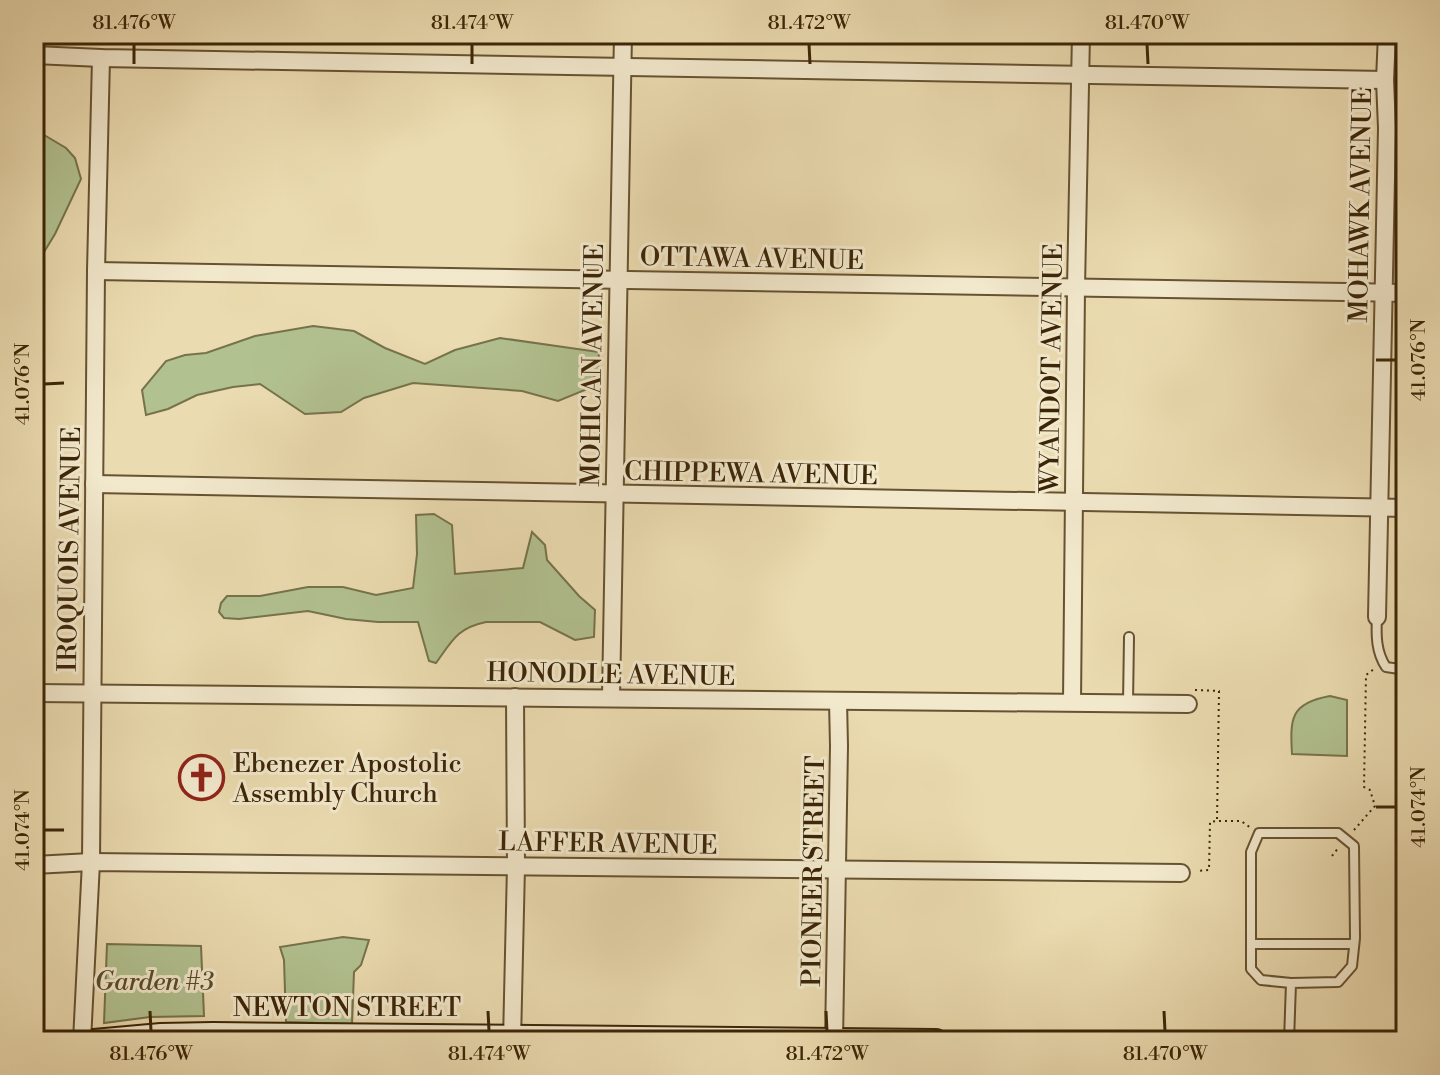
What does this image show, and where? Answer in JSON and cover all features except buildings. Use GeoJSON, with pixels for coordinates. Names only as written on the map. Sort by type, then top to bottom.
{"type":"FeatureCollection","features":[{"type":"Feature","properties":{"kind":"street","name":"MOHICAN AVENUE"},"geometry":{"type":"LineString","coordinates":[[611,697],[623,34]]}},
{"type":"Feature","properties":{"kind":"street","name":"WYANDOT AVENUE"},"geometry":{"type":"LineString","coordinates":[[1072,702],[1081,34]]}},
{"type":"Feature","properties":{"kind":"street","name":"MOHAWK AVENUE"},"geometry":{"type":"LineString","coordinates":[[1377,617],[1387,34]]}},
{"type":"Feature","properties":{"kind":"street"},"geometry":{"type":"LineString","coordinates":[[34,55],[1385,80]]}},
{"type":"Feature","properties":{"kind":"street","name":"IROQUOIS AVENUE"},"geometry":{"type":"LineString","coordinates":[[82,1041],[91,862],[101,58]]}},
{"type":"Feature","properties":{"kind":"street","name":"OTTAWA AVENUE"},"geometry":{"type":"LineString","coordinates":[[96,271],[1406,293]]}},
{"type":"Feature","properties":{"kind":"street","name":"CHIPPEWA AVENUE"},"geometry":{"type":"LineString","coordinates":[[94,484],[1406,508]]}},
{"type":"Feature","properties":{"kind":"street","name":"HONODLE AVENUE"},"geometry":{"type":"LineString","coordinates":[[34,693],[1128,703],[1191,697]]}},
{"type":"Feature","properties":{"kind":"street"},"geometry":{"type":"LineString","coordinates":[[512,1039],[516,866],[515,697]]}},
{"type":"Feature","properties":{"kind":"street","name":"PIONEER STREET"},"geometry":{"type":"LineString","coordinates":[[834,1041],[838,701]]}},
{"type":"Feature","properties":{"kind":"street","name":"LAFFER AVENUE"},"geometry":{"type":"LineString","coordinates":[[34,865],[91,862],[1188,872]]}},
{"type":"Feature","properties":{"kind":"street","name":"NEWTON STREET"},"geometry":{"type":"LineString","coordinates":[[94,1041],[161,1035],[936,1041]]}},
{"type":"Feature","properties":{"kind":"lane"},"geometry":{"type":"LineString","coordinates":[[1377,617],[1376,636],[1382,662],[1386,667],[1406,670]]}},
{"type":"Feature","properties":{"kind":"lane"},"geometry":{"type":"LineString","coordinates":[[1128,703],[1129,637]]}},
{"type":"Feature","properties":{"kind":"lane"},"geometry":{"type":"LineString","coordinates":[[1259,833],[1338,833],[1346,840],[1354,846],[1352,966],[1338,982],[1261,980],[1251,969],[1251,852],[1259,833]]}},
{"type":"Feature","properties":{"kind":"lane"},"geometry":{"type":"LineString","coordinates":[[1251,944],[1354,944]]}},
{"type":"Feature","properties":{"kind":"lane"},"geometry":{"type":"LineString","coordinates":[[1289,1041],[1291,983]]}},
{"type":"Feature","properties":{"kind":"path"},"geometry":{"type":"LineString","coordinates":[[1332,856],[1375,806],[1370,790],[1364,787],[1364,715],[1366,675],[1382,662]]}},
{"type":"Feature","properties":{"kind":"path"},"geometry":{"type":"LineString","coordinates":[[1191,697],[1219,691],[1217,821]]}},
{"type":"Feature","properties":{"kind":"path"},"geometry":{"type":"LineString","coordinates":[[1188,872],[1209,870],[1210,822],[1241,821],[1259,833]]}},
{"type":"Feature","properties":{"kind":"green space"},"geometry":{"type":"Polygon","coordinates":[[[34,129],[66,148],[75,158],[81,179],[55,234],[41,257],[34,260],[34,129]]]}},
{"type":"Feature","properties":{"kind":"green space"},"geometry":{"type":"Polygon","coordinates":[[[313,326],[354,331],[425,364],[455,350],[500,338],[599,352],[598,372],[585,390],[558,401],[522,391],[413,383],[364,398],[341,412],[305,414],[260,384],[197,395],[168,409],[146,415],[142,390],[166,361],[206,353],[255,336],[313,326]]]}},
{"type":"Feature","properties":{"kind":"green space"},"geometry":{"type":"Polygon","coordinates":[[[434,514],[452,525],[455,574],[523,568],[532,532],[545,545],[547,560],[595,610],[594,637],[575,640],[540,622],[486,622],[462,632],[436,663],[429,661],[418,622],[346,619],[308,611],[239,619],[224,618],[219,612],[227,596],[260,596],[308,587],[343,587],[376,595],[413,588],[417,554],[416,515],[434,514]]]}},
{"type":"Feature","properties":{"kind":"green space"},"geometry":{"type":"Polygon","coordinates":[[[1330,696],[1347,700],[1347,756],[1292,754],[1291,731],[1295,714],[1307,703],[1330,696]]]}},
{"type":"Feature","properties":{"kind":"green space"},"geometry":{"type":"Polygon","coordinates":[[[343,937],[369,940],[361,965],[354,972],[352,1024],[286,1022],[284,960],[280,947],[343,937]]]}},
{"type":"Feature","properties":{"kind":"green space","name":"Garden #3"},"geometry":{"type":"Polygon","coordinates":[[[107,944],[201,946],[204,1016],[150,1017],[104,1023],[107,944]]]}},
{"type":"Feature","properties":{"kind":"place","name":"Ebenezer Apostolic Assembly Church"},"geometry":{"type":"Point","coordinates":[202,778]}}]}
